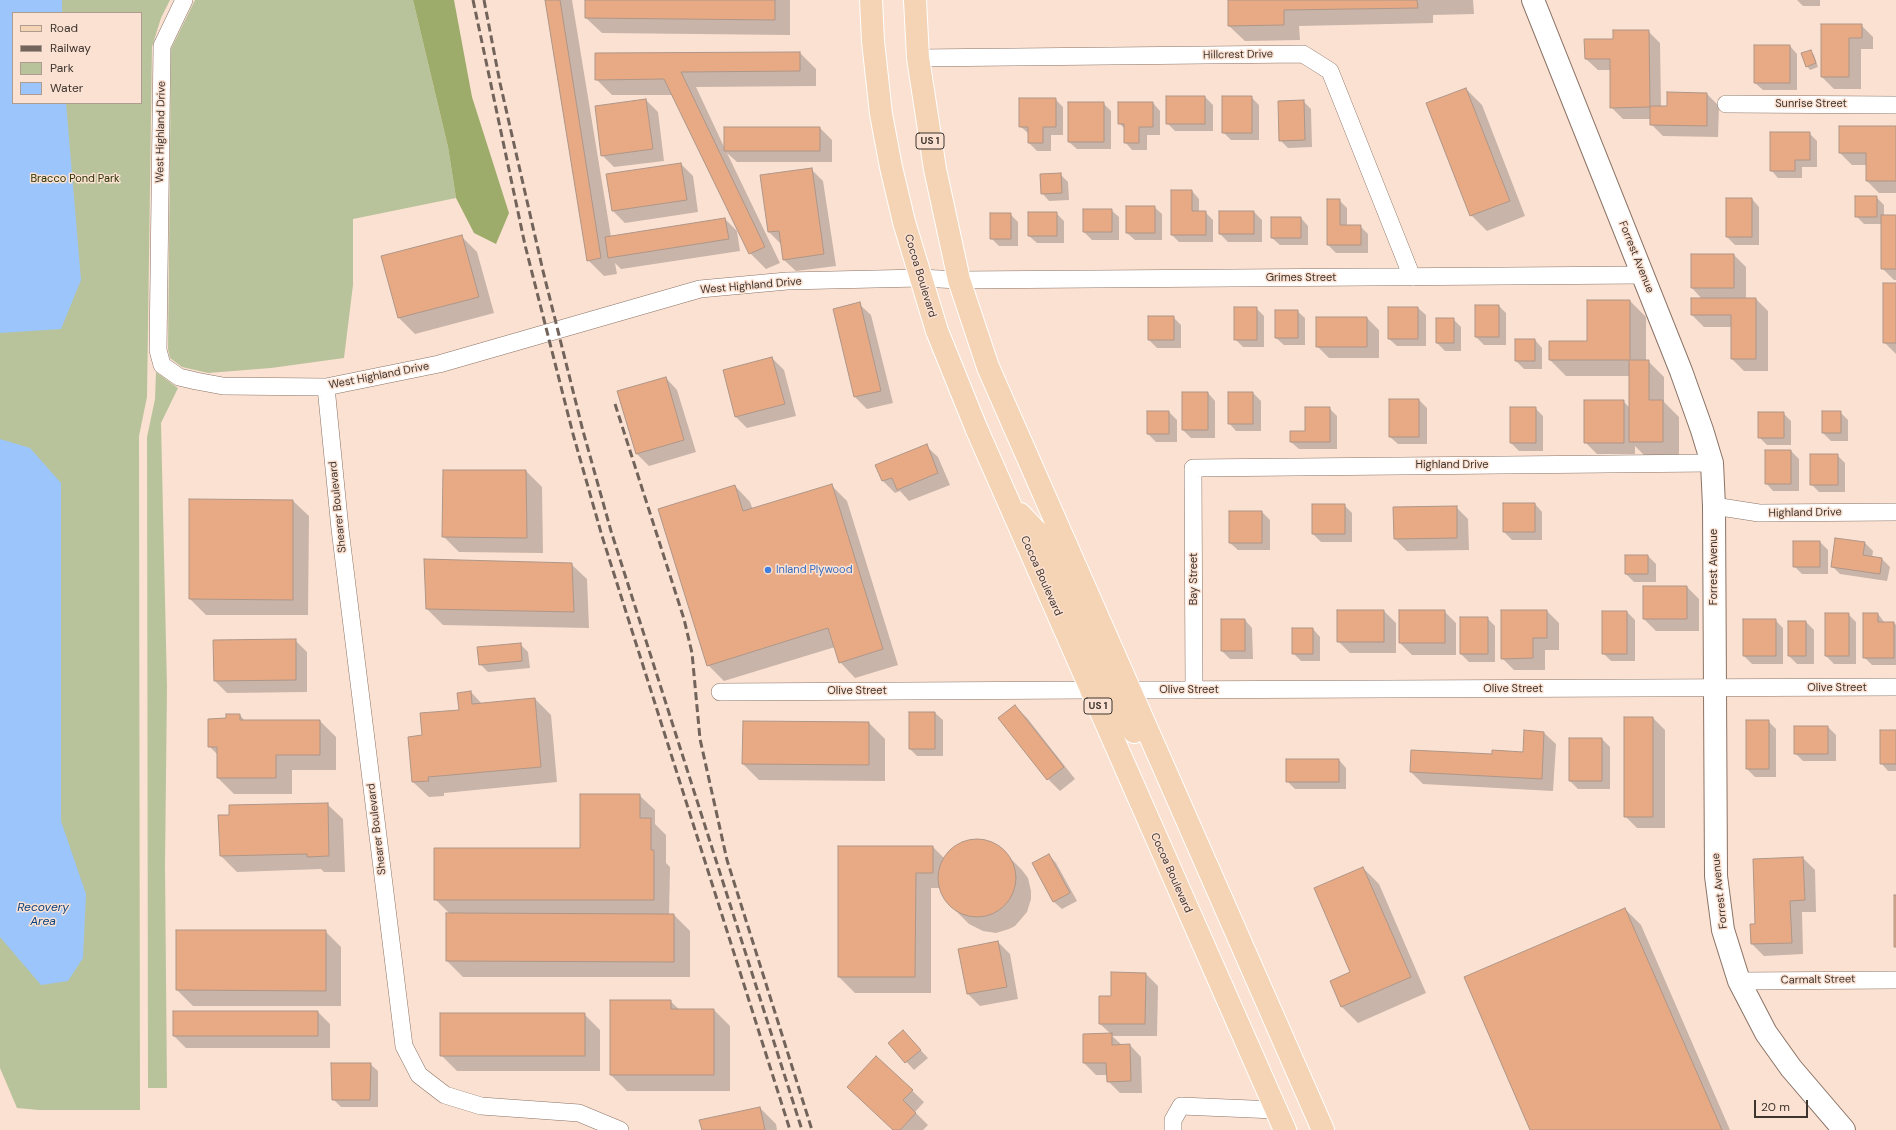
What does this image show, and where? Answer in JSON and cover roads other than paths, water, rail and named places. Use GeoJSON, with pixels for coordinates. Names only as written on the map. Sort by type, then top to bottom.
{"type":"FeatureCollection","features":[{"type":"Feature","properties":{"kind":"main road","name":"Cocoa Boulevard"},"geometry":{"type":"LineString","coordinates":[[871,0],[874,48],[881,114],[904,222],[937,331],[1008,501],[1285,1130]]}},
{"type":"Feature","properties":{"kind":"main road","name":"US 1"},"geometry":{"type":"LineString","coordinates":[[915,0],[918,58],[935,169],[960,280],[988,367],[1006,411],[1323,1130]]}},
{"type":"Feature","properties":{"kind":"main road"},"geometry":{"type":"LineString","coordinates":[[1008,501],[1040,535],[1100,665],[1116,684],[1130,690]]}},
{"type":"Feature","properties":{"kind":"main road"},"geometry":{"type":"LineString","coordinates":[[1091,690],[1109,696],[1124,710],[1195,868],[1230,920]]}},
{"type":"Feature","properties":{"kind":"street","name":"West Highland Drive"},"geometry":{"type":"LineString","coordinates":[[184,0],[162,46],[158,350],[162,365],[179,377],[223,386],[326,387],[439,364],[700,289],[787,281],[920,278],[960,280]]}},
{"type":"Feature","properties":{"kind":"street","name":"Forrest Avenue"},"geometry":{"type":"LineString","coordinates":[[1533,0],[1681,371],[1712,463],[1714,506],[1716,876],[1723,930],[1739,981],[1766,1033],[1791,1068],[1844,1130]]}},
{"type":"Feature","properties":{"kind":"street","name":"Hillcrest Drive"},"geometry":{"type":"LineString","coordinates":[[918,58],[1303,54],[1330,71],[1412,277]]}},
{"type":"Feature","properties":{"kind":"street","name":"Sunrise Street"},"geometry":{"type":"LineString","coordinates":[[1726,104],[1896,105]]}},
{"type":"Feature","properties":{"kind":"street","name":"Grimes Street"},"geometry":{"type":"LineString","coordinates":[[960,280],[1643,275]]}},
{"type":"Feature","properties":{"kind":"street","name":"Shearer Boulevard"},"geometry":{"type":"LineString","coordinates":[[326,387],[341,536],[404,1046],[419,1075],[445,1095],[481,1106],[579,1112],[620,1130]]}},
{"type":"Feature","properties":{"kind":"street","name":"Highland Drive"},"geometry":{"type":"LineString","coordinates":[[1193,468],[1712,463]]}},
{"type":"Feature","properties":{"kind":"street","name":"Bay Street"},"geometry":{"type":"LineString","coordinates":[[1193,468],[1194,690]]}},
{"type":"Feature","properties":{"kind":"street","name":"Highland Drive"},"geometry":{"type":"LineString","coordinates":[[1714,506],[1759,513],[1896,512]]}},
{"type":"Feature","properties":{"kind":"street","name":"Olive Street"},"geometry":{"type":"LineString","coordinates":[[1130,690],[1896,687]]}},
{"type":"Feature","properties":{"kind":"street","name":"Olive Street"},"geometry":{"type":"LineString","coordinates":[[720,692],[1091,690]]}},
{"type":"Feature","properties":{"kind":"street","name":"Carmalt Street"},"geometry":{"type":"LineString","coordinates":[[1739,981],[1896,980]]}},
{"type":"Feature","properties":{"kind":"street"},"geometry":{"type":"LineString","coordinates":[[1173,1130],[1173,1120],[1181,1106],[1276,1110]]}},
{"type":"Feature","properties":{"kind":"water"},"geometry":{"type":"Polygon","coordinates":[[[0,0],[62,0],[62,12],[12,12],[12,104],[66,104],[81,280],[61,329],[0,333],[0,0]]]}},
{"type":"Feature","properties":{"kind":"water","name":"Recovery Area"},"geometry":{"type":"Polygon","coordinates":[[[0,439],[30,448],[61,483],[61,821],[86,894],[83,958],[68,981],[41,985],[0,937],[0,439]]]}},
{"type":"Feature","properties":{"kind":"railway"},"geometry":{"type":"LineString","coordinates":[[473,0],[525,245],[573,434],[602,536],[790,1130]]}},
{"type":"Feature","properties":{"kind":"railway"},"geometry":{"type":"LineString","coordinates":[[484,0],[500,83],[543,271],[583,431],[611,531],[802,1130]]}},
{"type":"Feature","properties":{"kind":"railway"},"geometry":{"type":"LineString","coordinates":[[615,404],[684,619],[692,653],[700,739],[727,860],[812,1130]]}},
{"type":"Feature","properties":{"kind":"place","name":"Inland Plywood"},"geometry":{"type":"Point","coordinates":[768,570]}},
{"type":"Feature","properties":{"kind":"park label","name":"Bracco Pond Park"},"geometry":{"type":"Point","coordinates":[75,179]}}]}
